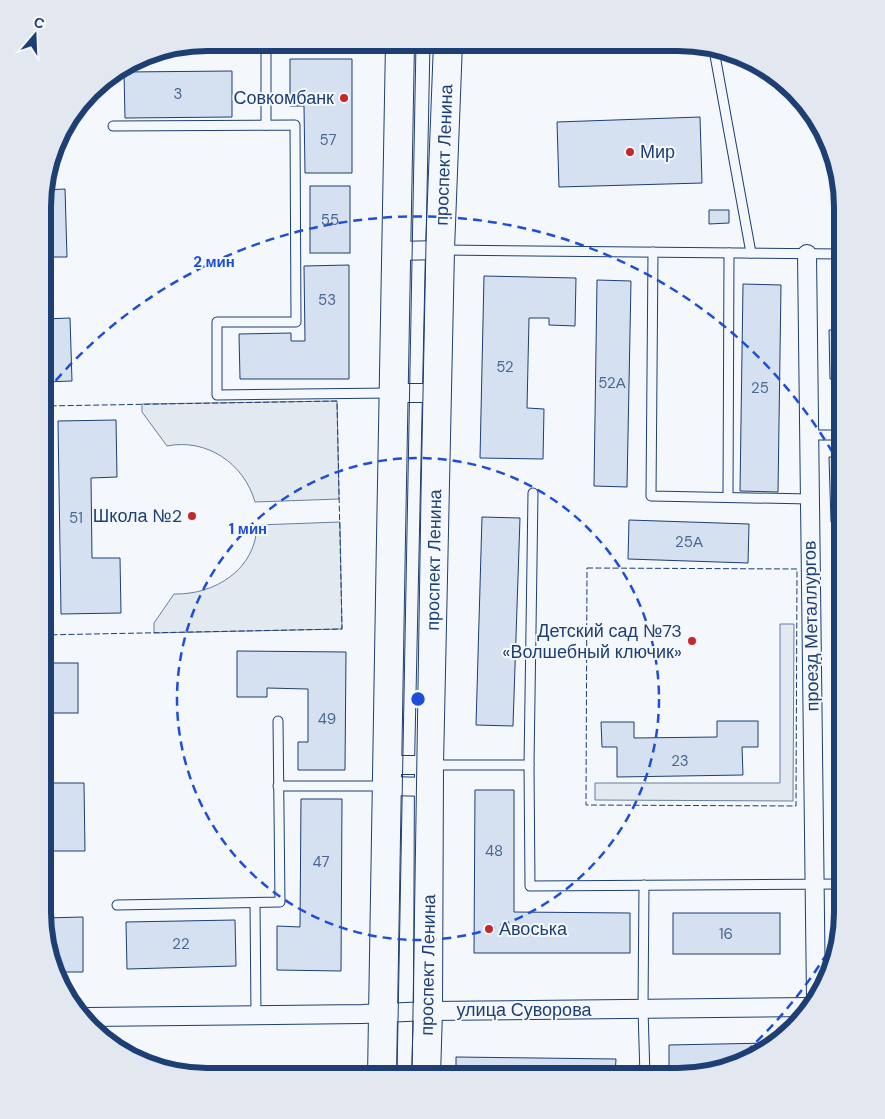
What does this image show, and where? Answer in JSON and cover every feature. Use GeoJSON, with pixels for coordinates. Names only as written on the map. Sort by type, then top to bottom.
{"type":"FeatureCollection","features":[{"type":"Feature","properties":{"kind":"main road","name":"проспект Ленина"},"geometry":{"type":"LineString","coordinates":[[426,1067],[429,776],[440,250],[448,51]]}},
{"type":"Feature","properties":{"kind":"main road"},"geometry":{"type":"LineString","coordinates":[[382,1067],[400,52]]}},
{"type":"Feature","properties":{"kind":"street"},"geometry":{"type":"LineString","coordinates":[[396,251],[440,250]]}},
{"type":"Feature","properties":{"kind":"street","name":"проезд Металлургов"},"geometry":{"type":"LineString","coordinates":[[806,254],[810,435],[816,983]]}},
{"type":"Feature","properties":{"kind":"street"},"geometry":{"type":"LineString","coordinates":[[394,393],[437,393]]}},
{"type":"Feature","properties":{"kind":"street"},"geometry":{"type":"LineString","coordinates":[[388,775],[429,776]]}},
{"type":"Feature","properties":{"kind":"street","name":"улица Суворова"},"geometry":{"type":"LineString","coordinates":[[93,1018],[428,1011],[800,1007]]}},
{"type":"Feature","properties":{"kind":"lane"},"geometry":{"type":"LineString","coordinates":[[266,52],[266,125]]}},
{"type":"Feature","properties":{"kind":"lane"},"geometry":{"type":"LineString","coordinates":[[715,56],[751,253]]}},
{"type":"Feature","properties":{"kind":"lane"},"geometry":{"type":"LineString","coordinates":[[113,126],[295,125],[296,322],[217,322],[217,395],[394,393]]}},
{"type":"Feature","properties":{"kind":"lane"},"geometry":{"type":"LineString","coordinates":[[440,250],[834,254]]}},
{"type":"Feature","properties":{"kind":"lane"},"geometry":{"type":"LineString","coordinates":[[653,252],[651,496],[810,499]]}},
{"type":"Feature","properties":{"kind":"lane"},"geometry":{"type":"LineString","coordinates":[[728,497],[729,253]]}},
{"type":"Feature","properties":{"kind":"lane"},"geometry":{"type":"LineString","coordinates":[[810,435],[834,435]]}},
{"type":"Feature","properties":{"kind":"lane"},"geometry":{"type":"LineString","coordinates":[[533,493],[529,765],[530,886],[833,884]]}},
{"type":"Feature","properties":{"kind":"lane"},"geometry":{"type":"LineString","coordinates":[[117,905],[280,902],[278,721]]}},
{"type":"Feature","properties":{"kind":"lane"},"geometry":{"type":"LineString","coordinates":[[429,776],[529,765]]}},
{"type":"Feature","properties":{"kind":"lane"},"geometry":{"type":"LineString","coordinates":[[278,786],[388,775]]}},
{"type":"Feature","properties":{"kind":"lane"},"geometry":{"type":"LineString","coordinates":[[644,885],[643,1009],[646,1067]]}},
{"type":"Feature","properties":{"kind":"lane"},"geometry":{"type":"LineString","coordinates":[[255,902],[256,1015]]}},
{"type":"Feature","properties":{"kind":"shaded area"},"geometry":{"type":"Polygon","coordinates":[[[337,401],[339,499],[255,502],[250,488],[242,476],[222,456],[196,446],[167,446],[142,412],[142,404],[337,401]]]}},
{"type":"Feature","properties":{"kind":"shaded area"},"geometry":{"type":"Polygon","coordinates":[[[340,522],[342,629],[154,633],[154,623],[174,594],[204,590],[230,577],[241,567],[255,541],[257,525],[340,522]]]}},
{"type":"Feature","properties":{"kind":"shaded area"},"geometry":{"type":"Polygon","coordinates":[[[780,624],[794,624],[793,801],[595,800],[595,783],[780,783],[780,624]]]}},
{"type":"Feature","properties":{"kind":"building"},"geometry":{"type":"Polygon","coordinates":[[[290,59],[352,59],[352,173],[305,173],[304,106],[290,106],[290,59]]]}},
{"type":"Feature","properties":{"kind":"building"},"geometry":{"type":"Polygon","coordinates":[[[232,71],[232,117],[125,118],[124,76],[129,72],[232,71]]]}},
{"type":"Feature","properties":{"kind":"building","name":"Мир"},"geometry":{"type":"Polygon","coordinates":[[[700,117],[702,183],[559,187],[557,122],[700,117]]]}},
{"type":"Feature","properties":{"kind":"building"},"geometry":{"type":"Polygon","coordinates":[[[310,186],[350,186],[350,253],[310,253],[310,186]]]}},
{"type":"Feature","properties":{"kind":"building"},"geometry":{"type":"Polygon","coordinates":[[[65,189],[67,257],[51,257],[53,190],[65,189]]]}},
{"type":"Feature","properties":{"kind":"building"},"geometry":{"type":"Polygon","coordinates":[[[709,210],[729,210],[729,223],[709,224],[709,210]]]}},
{"type":"Feature","properties":{"kind":"building"},"geometry":{"type":"Polygon","coordinates":[[[349,265],[349,379],[240,379],[239,334],[291,333],[291,341],[305,341],[304,266],[349,265]]]}},
{"type":"Feature","properties":{"kind":"building"},"geometry":{"type":"Polygon","coordinates":[[[484,276],[576,278],[575,326],[549,325],[549,318],[529,318],[527,408],[544,409],[543,459],[480,458],[484,276]]]}},
{"type":"Feature","properties":{"kind":"building"},"geometry":{"type":"Polygon","coordinates":[[[597,280],[631,281],[627,487],[594,486],[597,280]]]}},
{"type":"Feature","properties":{"kind":"building"},"geometry":{"type":"Polygon","coordinates":[[[743,284],[781,285],[778,492],[740,491],[743,284]]]}},
{"type":"Feature","properties":{"kind":"building"},"geometry":{"type":"Polygon","coordinates":[[[70,318],[72,381],[51,382],[51,319],[70,318]]]}},
{"type":"Feature","properties":{"kind":"building"},"geometry":{"type":"Polygon","coordinates":[[[829,330],[834,330],[834,379],[830,379],[829,330]]]}},
{"type":"Feature","properties":{"kind":"building"},"geometry":{"type":"Polygon","coordinates":[[[116,420],[117,477],[91,478],[92,558],[120,558],[121,613],[61,614],[58,421],[116,420]]]}},
{"type":"Feature","properties":{"kind":"building"},"geometry":{"type":"Polygon","coordinates":[[[829,457],[834,457],[834,522],[831,522],[829,457]]]}},
{"type":"Feature","properties":{"kind":"building"},"geometry":{"type":"Polygon","coordinates":[[[482,517],[520,518],[513,726],[476,725],[482,517]]]}},
{"type":"Feature","properties":{"kind":"building"},"geometry":{"type":"Polygon","coordinates":[[[629,520],[749,524],[748,563],[628,559],[629,520]]]}},
{"type":"Feature","properties":{"kind":"building"},"geometry":{"type":"Polygon","coordinates":[[[833,546],[834,546],[833,611],[833,546]]]}},
{"type":"Feature","properties":{"kind":"building"},"geometry":{"type":"Polygon","coordinates":[[[237,651],[346,652],[345,770],[298,770],[298,742],[308,742],[308,689],[267,688],[267,697],[237,697],[237,651]]]}},
{"type":"Feature","properties":{"kind":"building"},"geometry":{"type":"Polygon","coordinates":[[[51,663],[78,663],[78,713],[51,713],[51,663]]]}},
{"type":"Feature","properties":{"kind":"building"},"geometry":{"type":"Polygon","coordinates":[[[717,721],[758,721],[758,747],[742,747],[743,775],[617,777],[617,747],[602,747],[601,722],[634,722],[634,738],[717,737],[717,721]]]}},
{"type":"Feature","properties":{"kind":"building"},"geometry":{"type":"Polygon","coordinates":[[[51,783],[84,783],[85,851],[51,851],[51,783]]]}},
{"type":"Feature","properties":{"kind":"building"},"geometry":{"type":"Polygon","coordinates":[[[475,790],[514,790],[514,912],[630,913],[630,953],[474,953],[475,790]]]}},
{"type":"Feature","properties":{"kind":"building"},"geometry":{"type":"Polygon","coordinates":[[[301,799],[342,799],[341,971],[277,970],[277,926],[300,927],[301,799]]]}},
{"type":"Feature","properties":{"kind":"building"},"geometry":{"type":"Polygon","coordinates":[[[673,913],[780,913],[780,954],[673,954],[673,913]]]}},
{"type":"Feature","properties":{"kind":"building"},"geometry":{"type":"Polygon","coordinates":[[[83,917],[83,972],[63,972],[57,952],[52,918],[83,917]]]}},
{"type":"Feature","properties":{"kind":"building"},"geometry":{"type":"Polygon","coordinates":[[[235,920],[236,966],[127,969],[126,922],[235,920]]]}},
{"type":"Feature","properties":{"kind":"building"},"geometry":{"type":"Polygon","coordinates":[[[761,1043],[737,1056],[718,1062],[687,1067],[669,1067],[669,1045],[761,1043]]]}},
{"type":"Feature","properties":{"kind":"building"},"geometry":{"type":"Polygon","coordinates":[[[456,1057],[616,1059],[616,1067],[456,1067],[456,1057]]]}},
{"type":"Feature","properties":{"kind":"building"},"geometry":{"type":"Polygon","coordinates":[[[275,1066],[334,1067],[275,1067],[275,1066]]]}},
{"type":"Feature","properties":{"kind":"tram line"},"geometry":{"type":"LineString","coordinates":[[397,1067],[416,52]]}},
{"type":"Feature","properties":{"kind":"tram line"},"geometry":{"type":"LineString","coordinates":[[412,1067],[430,52]]}},
{"type":"Feature","properties":{"kind":"fence"},"geometry":{"type":"LineString","coordinates":[[51,406],[337,401],[342,629],[51,635]]}},
{"type":"Feature","properties":{"kind":"fence"},"geometry":{"type":"LineString","coordinates":[[587,568],[797,569],[796,806],[586,805],[587,568]]}},
{"type":"Feature","properties":{"kind":"place","name":"Совкомбанк"},"geometry":{"type":"Point","coordinates":[344,98]}},
{"type":"Feature","properties":{"kind":"place","name":"Мир"},"geometry":{"type":"Point","coordinates":[630,152]}},
{"type":"Feature","properties":{"kind":"place","name":"Школа №2"},"geometry":{"type":"Point","coordinates":[192,516]}},
{"type":"Feature","properties":{"kind":"place","name":"Детский сад №73 «Волшебный ключик»"},"geometry":{"type":"Point","coordinates":[692,641]}},
{"type":"Feature","properties":{"kind":"place","name":"Авоська"},"geometry":{"type":"Point","coordinates":[489,929]}}]}
